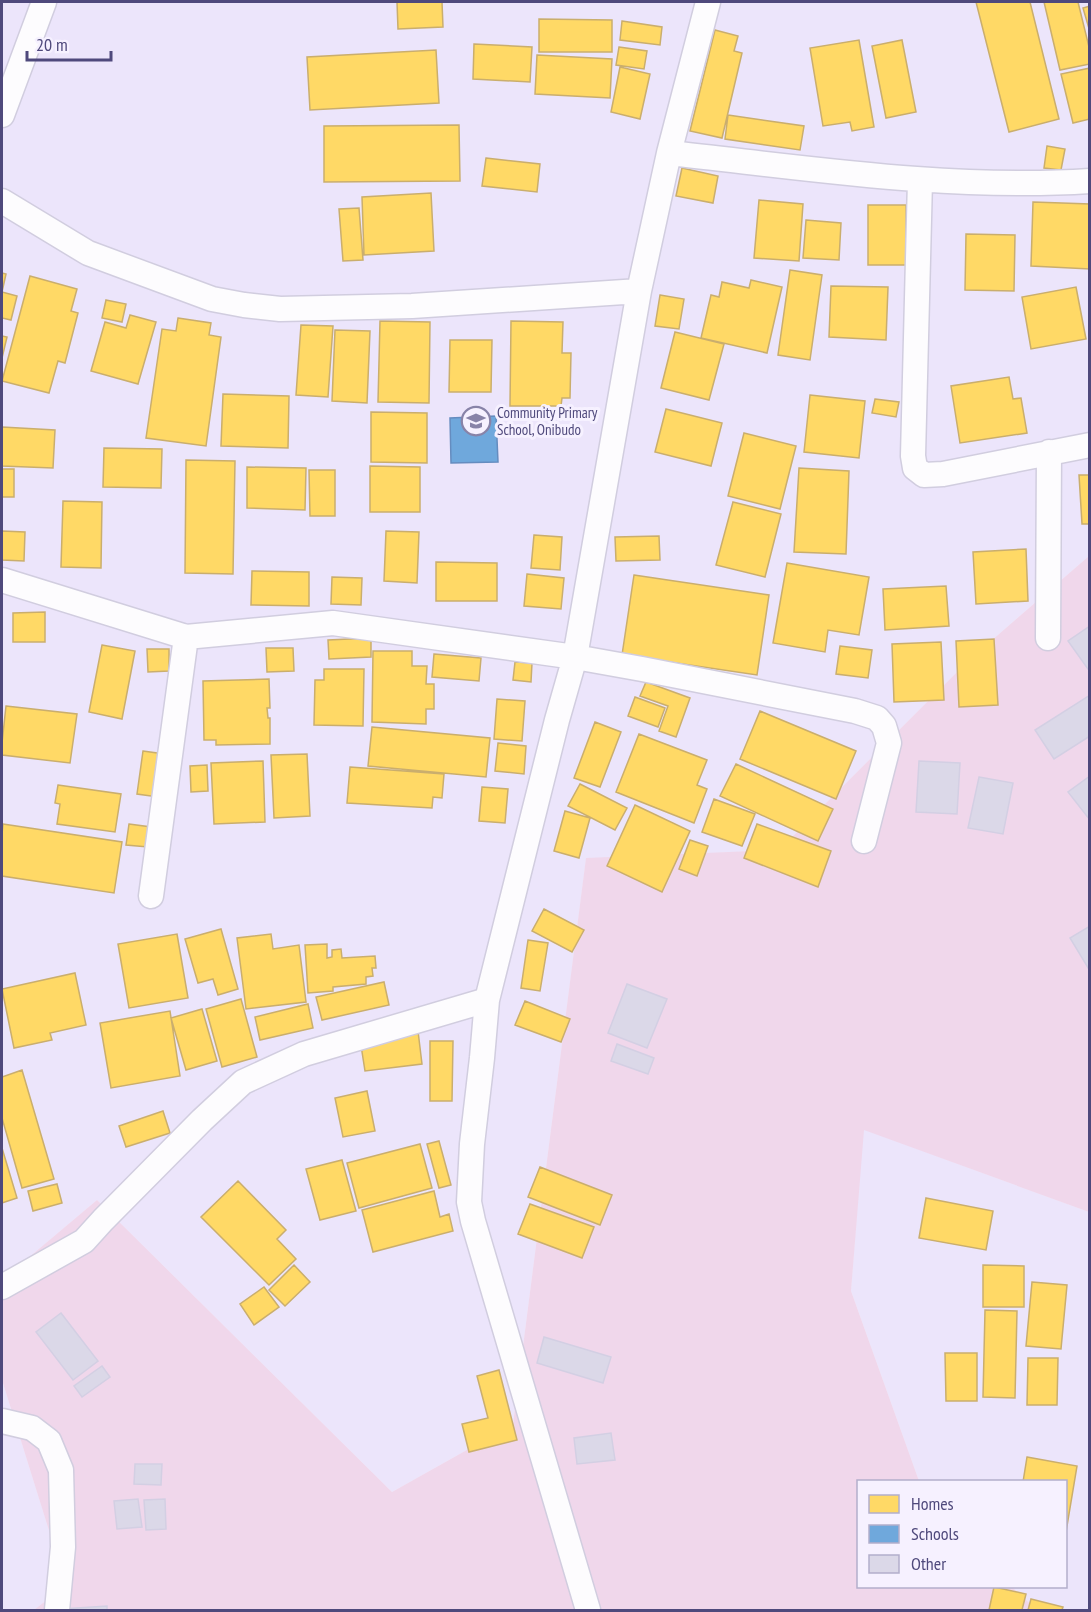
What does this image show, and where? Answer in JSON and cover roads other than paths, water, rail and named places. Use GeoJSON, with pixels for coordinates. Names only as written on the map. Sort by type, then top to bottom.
{"type":"FeatureCollection","features":[{"type":"Feature","properties":{"kind":"street"},"geometry":{"type":"LineString","coordinates":[[2,115],[44,2]]}},
{"type":"Feature","properties":{"kind":"street"},"geometry":{"type":"LineString","coordinates":[[588,1611],[481,1250],[470,1202],[472,1144],[487,1000],[574,657],[639,291],[669,153],[708,2]]}},
{"type":"Feature","properties":{"kind":"street"},"geometry":{"type":"LineString","coordinates":[[669,153],[920,180],[1045,184],[1089,181]]}},
{"type":"Feature","properties":{"kind":"street"},"geometry":{"type":"LineString","coordinates":[[920,180],[913,456],[915,468],[924,475],[943,474],[1089,445]]}},
{"type":"Feature","properties":{"kind":"street"},"geometry":{"type":"LineString","coordinates":[[2,201],[88,253],[212,299],[244,305],[280,309],[412,306],[639,291]]}},
{"type":"Feature","properties":{"kind":"street"},"geometry":{"type":"LineString","coordinates":[[1048,638],[1049,452]]}},
{"type":"Feature","properties":{"kind":"street"},"geometry":{"type":"LineString","coordinates":[[2,580],[186,637],[333,623],[574,657],[843,709],[877,718],[884,726],[889,743],[864,841]]}},
{"type":"Feature","properties":{"kind":"street"},"geometry":{"type":"LineString","coordinates":[[151,896],[186,637]]}},
{"type":"Feature","properties":{"kind":"street"},"geometry":{"type":"LineString","coordinates":[[2,1287],[84,1241],[194,1128],[243,1082],[304,1054],[487,1000]]}},
{"type":"Feature","properties":{"kind":"street"},"geometry":{"type":"LineString","coordinates":[[2,1421],[32,1428],[49,1440],[61,1470],[63,1546],[57,1611]]}},
{"type":"Feature","properties":{"kind":"place","name":"Community Primary School, Onibudo"},"geometry":{"type":"Point","coordinates":[476,421]}}]}
